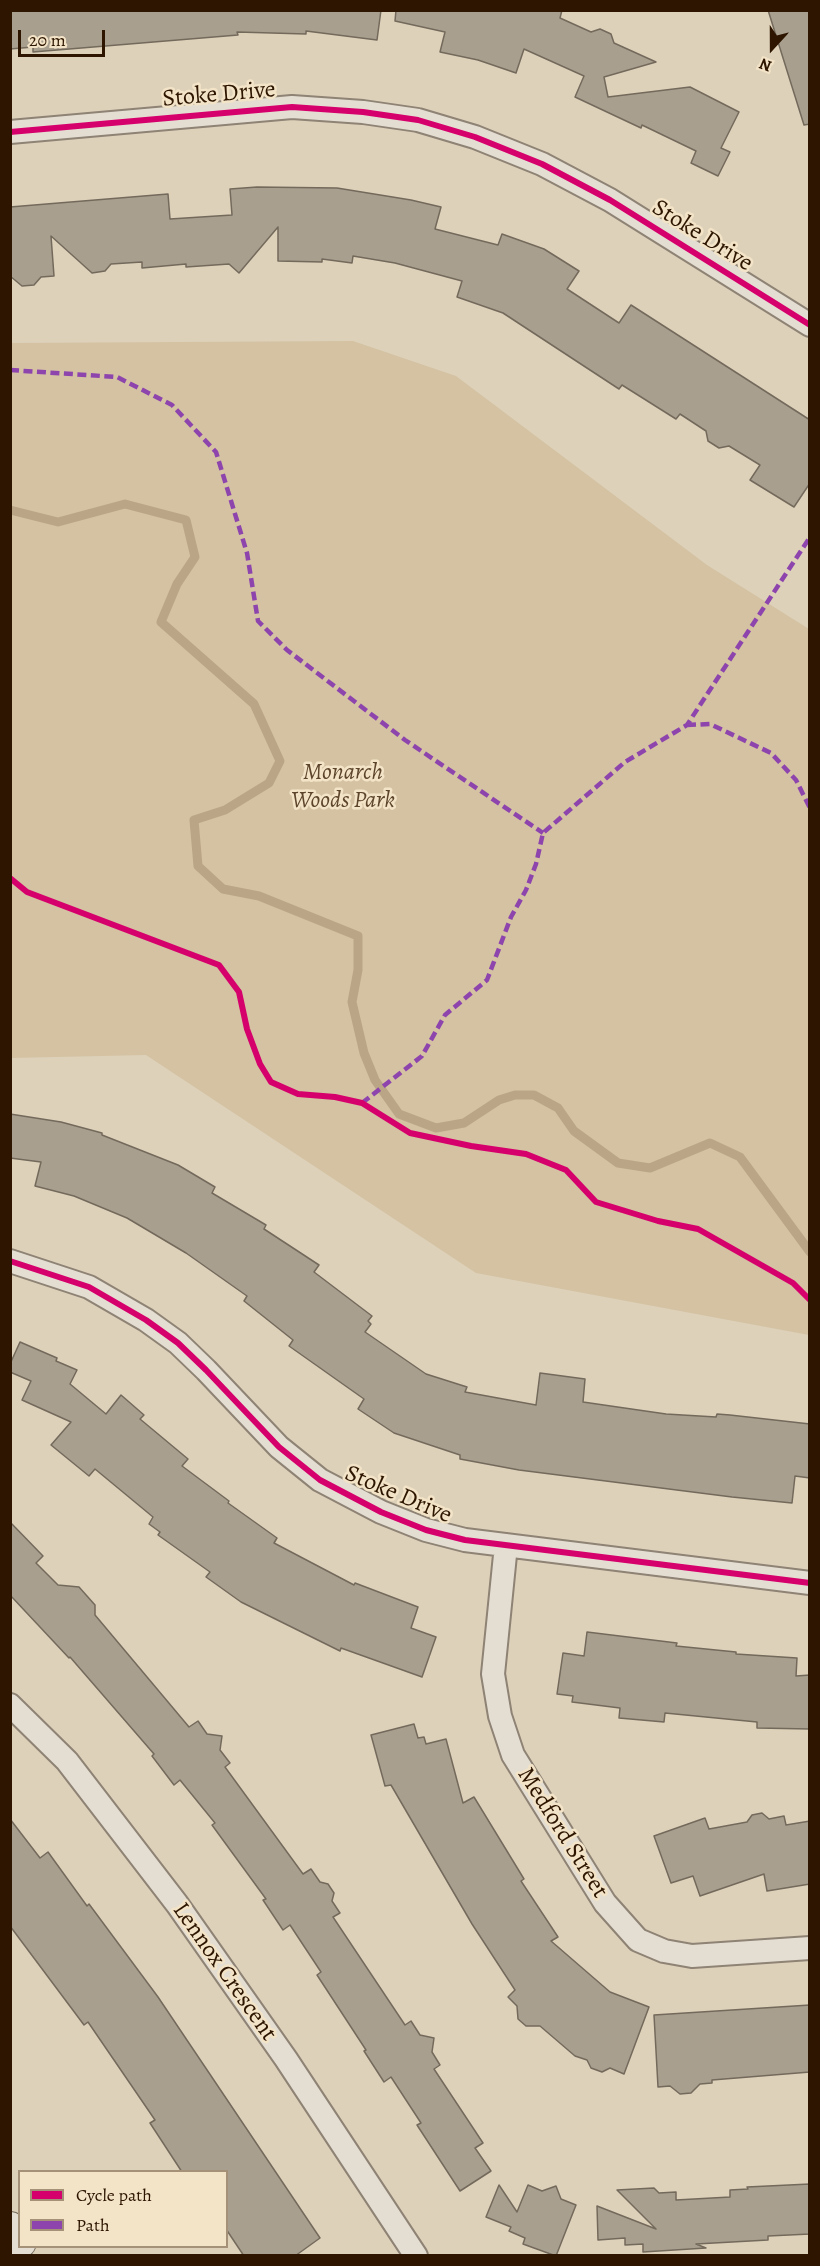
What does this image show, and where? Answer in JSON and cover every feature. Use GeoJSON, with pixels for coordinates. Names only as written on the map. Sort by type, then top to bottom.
{"type":"FeatureCollection","features":[{"type":"Feature","properties":{"kind":"street","name":"Stoke Drive"},"geometry":{"type":"LineString","coordinates":[[10,132],[291,107],[363,112],[418,120],[475,137],[542,164],[600,195],[810,325]]}},
{"type":"Feature","properties":{"kind":"street","name":"Stoke Drive"},"geometry":{"type":"LineString","coordinates":[[10,1261],[88,1287],[146,1320],[178,1343],[279,1447],[320,1480],[351,1498],[426,1530],[465,1540],[810,1583]]}},
{"type":"Feature","properties":{"kind":"street","name":"Medford Street"},"geometry":{"type":"LineString","coordinates":[[506,1545],[493,1674],[500,1716],[513,1755],[605,1903],[638,1940],[664,1951],[692,1956],[810,1948]]}},
{"type":"Feature","properties":{"kind":"street","name":"Lennox Crescent"},"geometry":{"type":"LineString","coordinates":[[10,1705],[67,1761],[177,1904],[286,2059],[416,2256]]}},
{"type":"Feature","properties":{"kind":"green space","name":"Monarch Woods Park"},"geometry":{"type":"Polygon","coordinates":[[[353,341],[456,376],[707,565],[809,629],[809,1335],[476,1273],[146,1055],[11,1058],[11,343],[353,341]]]}},
{"type":"Feature","properties":{"kind":"building"},"geometry":{"type":"Polygon","coordinates":[[[10,10],[381,10],[377,40],[306,31],[306,34],[237,32],[238,35],[33,52],[33,47],[10,49],[10,10]]]}},
{"type":"Feature","properties":{"kind":"building"},"geometry":{"type":"Polygon","coordinates":[[[396,10],[562,10],[560,18],[591,32],[600,29],[611,34],[614,43],[656,62],[604,77],[608,97],[690,87],[739,112],[721,148],[730,152],[718,176],[691,163],[696,151],[575,97],[584,76],[524,49],[516,73],[478,60],[440,52],[445,32],[395,21],[396,10]]]}},
{"type":"Feature","properties":{"kind":"building"},"geometry":{"type":"Polygon","coordinates":[[[768,10],[810,10],[810,124],[804,125],[768,10]]]}},
{"type":"Feature","properties":{"kind":"building"},"geometry":{"type":"Polygon","coordinates":[[[337,188],[411,200],[441,207],[435,229],[498,245],[502,234],[544,249],[579,271],[567,289],[619,323],[631,305],[810,420],[810,483],[794,507],[750,480],[760,465],[729,446],[719,448],[708,441],[706,431],[680,414],[676,419],[622,385],[619,389],[503,313],[457,297],[462,281],[395,263],[353,256],[352,263],[322,259],[322,262],[278,261],[278,227],[239,273],[229,264],[186,267],[186,264],[142,268],[142,262],[111,264],[105,271],[92,273],[51,236],[54,276],[41,277],[34,285],[22,286],[10,276],[10,207],[168,194],[170,219],[232,215],[230,189],[337,188]]]}},
{"type":"Feature","properties":{"kind":"building"},"geometry":{"type":"Polygon","coordinates":[[[10,1114],[61,1122],[102,1133],[102,1135],[178,1165],[215,1187],[212,1193],[266,1225],[264,1229],[319,1265],[314,1272],[372,1316],[368,1321],[371,1324],[365,1332],[426,1374],[467,1387],[465,1392],[536,1405],[540,1373],[585,1379],[583,1402],[666,1414],[716,1417],[717,1414],[810,1424],[810,1478],[795,1476],[792,1503],[732,1497],[519,1470],[460,1459],[460,1455],[394,1433],[358,1409],[364,1399],[289,1346],[293,1340],[244,1301],[247,1296],[186,1253],[127,1218],[74,1196],[35,1186],[41,1162],[10,1158],[10,1114]]]}},
{"type":"Feature","properties":{"kind":"building"},"geometry":{"type":"Polygon","coordinates":[[[20,1342],[57,1358],[56,1361],[77,1370],[70,1384],[106,1414],[121,1395],[144,1415],[140,1419],[188,1459],[182,1466],[277,1538],[274,1543],[354,1585],[355,1583],[418,1607],[411,1628],[436,1637],[422,1677],[341,1648],[340,1651],[241,1602],[206,1577],[210,1572],[158,1535],[160,1532],[149,1524],[153,1517],[95,1469],[89,1476],[51,1445],[71,1422],[22,1400],[31,1381],[10,1372],[10,1364],[20,1342]]]}},
{"type":"Feature","properties":{"kind":"building"},"geometry":{"type":"Polygon","coordinates":[[[10,1522],[43,1556],[36,1563],[58,1585],[79,1587],[95,1605],[95,1615],[189,1727],[198,1721],[207,1734],[222,1736],[220,1750],[230,1763],[225,1767],[303,1874],[311,1869],[320,1882],[328,1884],[334,1893],[332,1901],[340,1913],[333,1917],[405,2025],[411,2021],[420,2035],[434,2038],[432,2052],[440,2065],[434,2069],[483,2143],[475,2148],[491,2171],[460,2191],[417,2125],[421,2123],[391,2077],[384,2082],[364,2051],[366,2050],[317,1975],[321,1972],[290,1925],[283,1930],[263,1900],[266,1899],[212,1825],[215,1823],[180,1780],[174,1785],[152,1756],[154,1754],[70,1657],[10,1595],[10,1522]]]}},
{"type":"Feature","properties":{"kind":"building"},"geometry":{"type":"Polygon","coordinates":[[[587,1632],[677,1643],[676,1646],[736,1652],[736,1654],[797,1658],[796,1676],[810,1675],[810,1729],[757,1728],[757,1722],[665,1713],[664,1722],[619,1718],[620,1708],[572,1702],[573,1696],[557,1694],[563,1653],[584,1656],[587,1632]]]}},
{"type":"Feature","properties":{"kind":"building"},"geometry":{"type":"Polygon","coordinates":[[[414,1724],[418,1738],[424,1737],[426,1744],[446,1739],[463,1803],[474,1797],[524,1879],[521,1881],[558,1937],[551,1941],[610,1992],[649,2007],[624,2074],[610,2068],[602,2072],[591,2068],[587,2060],[575,2056],[540,2026],[526,2026],[518,2019],[517,2006],[508,1997],[515,1990],[472,1924],[391,1785],[385,1786],[371,1735],[414,1724]]]}},
{"type":"Feature","properties":{"kind":"building"},"geometry":{"type":"Polygon","coordinates":[[[762,1813],[769,1819],[784,1816],[786,1825],[810,1821],[810,1884],[767,1891],[764,1874],[700,1896],[693,1876],[671,1883],[654,1836],[705,1818],[709,1829],[747,1822],[752,1815],[762,1813]]]}},
{"type":"Feature","properties":{"kind":"building"},"geometry":{"type":"Polygon","coordinates":[[[10,1819],[40,1858],[48,1852],[158,1997],[320,2238],[295,2256],[244,2256],[228,2232],[228,2170],[181,2170],[150,2123],[155,2120],[88,2022],[84,2025],[10,1926],[10,1819]]]}},
{"type":"Feature","properties":{"kind":"building"},"geometry":{"type":"Polygon","coordinates":[[[810,2005],[810,2072],[712,2080],[712,2083],[700,2084],[691,2093],[680,2094],[670,2086],[658,2087],[654,2015],[810,2005]]]}},
{"type":"Feature","properties":{"kind":"building"},"geometry":{"type":"Polygon","coordinates":[[[810,2184],[810,2234],[768,2236],[768,2240],[696,2244],[706,2248],[643,2252],[643,2244],[625,2245],[625,2238],[598,2240],[597,2206],[656,2229],[617,2190],[654,2188],[659,2193],[676,2192],[676,2200],[730,2197],[730,2190],[748,2189],[747,2187],[810,2184]]]}},
{"type":"Feature","properties":{"kind":"building"},"geometry":{"type":"Polygon","coordinates":[[[499,2185],[517,2212],[528,2185],[542,2191],[556,2186],[561,2199],[576,2205],[556,2256],[523,2244],[525,2238],[509,2231],[511,2227],[486,2217],[499,2185]]]}},
{"type":"Feature","properties":{"kind":"waterway"},"geometry":{"type":"LineString","coordinates":[[10,510],[58,522],[125,504],[186,520],[195,557],[177,584],[161,622],[254,704],[280,761],[269,783],[225,810],[194,820],[198,866],[223,889],[259,896],[358,936],[358,970],[352,1002],[364,1053],[375,1080],[399,1114],[436,1128],[464,1123],[499,1100],[515,1095],[534,1095],[558,1108],[574,1131],[618,1163],[650,1168],[710,1143],[740,1157],[810,1252]]}},
{"type":"Feature","properties":{"kind":"marked path"},"geometry":{"type":"LineString","coordinates":[[10,370],[117,377],[172,405],[216,452],[247,553],[258,621],[287,650],[405,740],[543,833]]}},
{"type":"Feature","properties":{"kind":"marked path"},"geometry":{"type":"LineString","coordinates":[[362,1103],[422,1056],[445,1015],[487,980],[511,917],[526,890],[536,864],[543,833],[625,762],[687,725],[810,537]]}},
{"type":"Feature","properties":{"kind":"marked path"},"geometry":{"type":"LineString","coordinates":[[687,725],[710,724],[771,753],[796,780],[810,808]]}},
{"type":"Feature","properties":{"kind":"cycle path"},"geometry":{"type":"LineString","coordinates":[[10,132],[292,107],[363,112],[418,120],[475,137],[542,164],[610,200],[810,325]]}},
{"type":"Feature","properties":{"kind":"cycle path"},"geometry":{"type":"LineString","coordinates":[[10,878],[27,892],[219,965],[239,992],[247,1029],[260,1064],[271,1082],[298,1094],[335,1097],[362,1103],[410,1133],[471,1146],[526,1154],[566,1170],[596,1202],[658,1221],[698,1229],[793,1283],[810,1300]]}},
{"type":"Feature","properties":{"kind":"cycle path"},"geometry":{"type":"LineString","coordinates":[[10,1261],[89,1287],[146,1320],[178,1343],[279,1447],[320,1480],[381,1512],[426,1530],[465,1540],[810,1583]]}}]}
